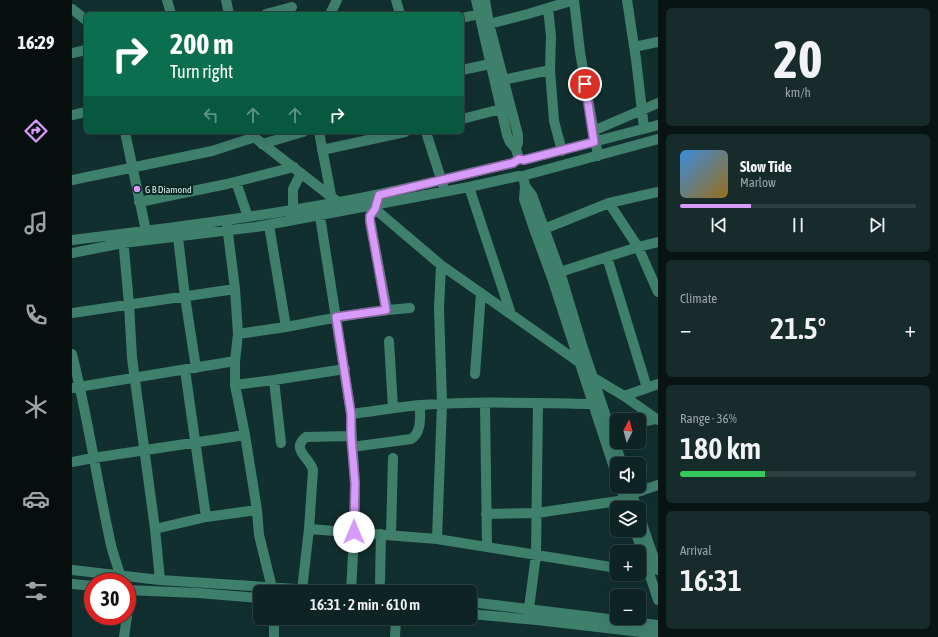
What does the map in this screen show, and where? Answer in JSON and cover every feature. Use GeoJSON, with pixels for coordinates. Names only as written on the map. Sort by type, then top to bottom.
{"type":"FeatureCollection","features":[{"type":"Feature","properties":{"kind":"street"},"geometry":{"type":"LineString","coordinates":[[167,0],[170,12]]}},
{"type":"Feature","properties":{"kind":"street"},"geometry":{"type":"LineString","coordinates":[[226,0],[229,12]]}},
{"type":"Feature","properties":{"kind":"street"},"geometry":{"type":"LineString","coordinates":[[331,12],[337,0]]}},
{"type":"Feature","properties":{"kind":"street"},"geometry":{"type":"LineString","coordinates":[[396,0],[399,12]]}},
{"type":"Feature","properties":{"kind":"street"},"geometry":{"type":"LineString","coordinates":[[476,0],[508,139],[516,149],[519,161]]}},
{"type":"Feature","properties":{"kind":"street"},"geometry":{"type":"LineString","coordinates":[[485,0],[489,24],[518,135],[516,149]]}},
{"type":"Feature","properties":{"kind":"street"},"geometry":{"type":"LineString","coordinates":[[489,24],[574,0],[594,142],[598,156]]}},
{"type":"Feature","properties":{"kind":"street"},"geometry":{"type":"LineString","coordinates":[[627,0],[644,128]]}},
{"type":"Feature","properties":{"kind":"street"},"geometry":{"type":"LineString","coordinates":[[273,12],[292,7]]}},
{"type":"Feature","properties":{"kind":"street"},"geometry":{"type":"LineString","coordinates":[[548,8],[552,36],[550,70],[554,120],[562,151]]}},
{"type":"Feature","properties":{"kind":"street"},"geometry":{"type":"LineString","coordinates":[[72,9],[84,18]]}},
{"type":"Feature","properties":{"kind":"street"},"geometry":{"type":"LineString","coordinates":[[464,18],[479,14]]}},
{"type":"Feature","properties":{"kind":"street"},"geometry":{"type":"LineString","coordinates":[[634,47],[658,42]]}},
{"type":"Feature","properties":{"kind":"street"},"geometry":{"type":"LineString","coordinates":[[72,53],[84,50]]}},
{"type":"Feature","properties":{"kind":"street"},"geometry":{"type":"LineString","coordinates":[[464,70],[490,64]]}},
{"type":"Feature","properties":{"kind":"street"},"geometry":{"type":"LineString","coordinates":[[503,80],[550,70]]}},
{"type":"Feature","properties":{"kind":"street"},"geometry":{"type":"LineString","coordinates":[[593,131],[658,103]]}},
{"type":"Feature","properties":{"kind":"street"},"geometry":{"type":"LineString","coordinates":[[464,118],[501,109]]}},
{"type":"Feature","properties":{"kind":"street"},"geometry":{"type":"LineString","coordinates":[[72,115],[84,112]]}},
{"type":"Feature","properties":{"kind":"street"},"geometry":{"type":"LineString","coordinates":[[72,240],[178,237],[269,225],[319,211],[340,202],[379,195],[562,151],[644,128],[658,126]]}},
{"type":"Feature","properties":{"kind":"street"},"geometry":{"type":"LineString","coordinates":[[125,134],[146,231]]}},
{"type":"Feature","properties":{"kind":"street"},"geometry":{"type":"LineString","coordinates":[[72,180],[212,151],[255,136],[279,134]]}},
{"type":"Feature","properties":{"kind":"street"},"geometry":{"type":"LineString","coordinates":[[319,134],[331,195]]}},
{"type":"Feature","properties":{"kind":"street"},"geometry":{"type":"LineString","coordinates":[[322,150],[396,134]]}},
{"type":"Feature","properties":{"kind":"street"},"geometry":{"type":"LineString","coordinates":[[427,134],[446,192]]}},
{"type":"Feature","properties":{"kind":"street"},"geometry":{"type":"LineString","coordinates":[[255,136],[340,202],[348,210]]}},
{"type":"Feature","properties":{"kind":"street"},"geometry":{"type":"LineString","coordinates":[[72,253],[146,231],[293,210],[348,210],[376,207],[469,187],[523,178],[658,139]]}},
{"type":"Feature","properties":{"kind":"street"},"geometry":{"type":"LineString","coordinates":[[610,420],[582,345],[560,272],[532,195],[523,178],[512,171],[512,165],[519,161],[527,162],[529,167],[528,173],[523,178],[524,199],[552,278],[610,457]]}},
{"type":"Feature","properties":{"kind":"street"},"geometry":{"type":"LineString","coordinates":[[140,202],[298,170]]}},
{"type":"Feature","properties":{"kind":"street"},"geometry":{"type":"LineString","coordinates":[[293,210],[293,189],[298,170]]}},
{"type":"Feature","properties":{"kind":"street"},"geometry":{"type":"LineString","coordinates":[[236,182],[248,217]]}},
{"type":"Feature","properties":{"kind":"street"},"geometry":{"type":"LineString","coordinates":[[469,187],[511,314]]}},
{"type":"Feature","properties":{"kind":"street"},"geometry":{"type":"LineString","coordinates":[[544,229],[609,203],[658,192]]}},
{"type":"Feature","properties":{"kind":"street"},"geometry":{"type":"LineString","coordinates":[[379,195],[376,207],[370,216],[370,221],[386,310]]}},
{"type":"Feature","properties":{"kind":"street"},"geometry":{"type":"LineString","coordinates":[[609,203],[638,247],[658,292]]}},
{"type":"Feature","properties":{"kind":"street"},"geometry":{"type":"LineString","coordinates":[[376,207],[441,265],[580,363],[594,378],[624,396],[657,419]]}},
{"type":"Feature","properties":{"kind":"street"},"geometry":{"type":"LineString","coordinates":[[319,211],[351,414],[351,441],[355,483],[351,585]]}},
{"type":"Feature","properties":{"kind":"street"},"geometry":{"type":"LineString","coordinates":[[226,219],[235,289],[238,334],[235,362],[235,385],[245,435],[257,510],[259,535],[271,585]]}},
{"type":"Feature","properties":{"kind":"street"},"geometry":{"type":"LineString","coordinates":[[269,225],[286,327]]}},
{"type":"Feature","properties":{"kind":"street"},"geometry":{"type":"LineString","coordinates":[[178,237],[185,297],[196,368]]}},
{"type":"Feature","properties":{"kind":"street"},"geometry":{"type":"LineString","coordinates":[[123,239],[134,378],[155,529],[160,580]]}},
{"type":"Feature","properties":{"kind":"street"},"geometry":{"type":"LineString","coordinates":[[560,272],[658,242]]}},
{"type":"Feature","properties":{"kind":"street"},"geometry":{"type":"LineString","coordinates":[[607,257],[647,388]]}},
{"type":"Feature","properties":{"kind":"street"},"geometry":{"type":"LineString","coordinates":[[437,539],[442,404],[439,309],[441,265]]}},
{"type":"Feature","properties":{"kind":"street"},"geometry":{"type":"LineString","coordinates":[[72,313],[235,289]]}},
{"type":"Feature","properties":{"kind":"street"},"geometry":{"type":"LineString","coordinates":[[475,374],[481,293]]}},
{"type":"Feature","properties":{"kind":"street"},"geometry":{"type":"LineString","coordinates":[[238,334],[286,327],[336,317],[410,308]]}},
{"type":"Feature","properties":{"kind":"street"},"geometry":{"type":"LineString","coordinates":[[389,341],[393,408]]}},
{"type":"Feature","properties":{"kind":"street"},"geometry":{"type":"LineString","coordinates":[[72,354],[76,388],[93,458],[111,547],[119,573]]}},
{"type":"Feature","properties":{"kind":"street"},"geometry":{"type":"LineString","coordinates":[[76,388],[235,362]]}},
{"type":"Feature","properties":{"kind":"street"},"geometry":{"type":"LineString","coordinates":[[235,385],[345,369]]}},
{"type":"Feature","properties":{"kind":"street"},"geometry":{"type":"LineString","coordinates":[[185,370],[206,517]]}},
{"type":"Feature","properties":{"kind":"street"},"geometry":{"type":"LineString","coordinates":[[274,380],[281,443]]}},
{"type":"Feature","properties":{"kind":"street"},"geometry":{"type":"LineString","coordinates":[[624,396],[658,384]]}},
{"type":"Feature","properties":{"kind":"street"},"geometry":{"type":"LineString","coordinates":[[485,403],[487,547]]}},
{"type":"Feature","properties":{"kind":"street"},"geometry":{"type":"LineString","coordinates":[[526,619],[529,608],[536,555],[538,403]]}},
{"type":"Feature","properties":{"kind":"street"},"geometry":{"type":"LineString","coordinates":[[351,414],[420,405],[442,404],[593,404]]}},
{"type":"Feature","properties":{"kind":"street"},"geometry":{"type":"LineString","coordinates":[[303,585],[309,529],[313,470],[311,464],[302,454],[300,445],[302,440],[306,437],[313,436],[351,441],[411,439],[416,436],[418,431],[420,405]]}},
{"type":"Feature","properties":{"kind":"street"},"geometry":{"type":"LineString","coordinates":[[646,421],[657,419]]}},
{"type":"Feature","properties":{"kind":"street"},"geometry":{"type":"LineString","coordinates":[[72,462],[245,435]]}},
{"type":"Feature","properties":{"kind":"street"},"geometry":{"type":"LineString","coordinates":[[380,582],[393,458]]}},
{"type":"Feature","properties":{"kind":"street"},"geometry":{"type":"LineString","coordinates":[[486,514],[537,514],[628,497],[658,485]]}},
{"type":"Feature","properties":{"kind":"street"},"geometry":{"type":"LineString","coordinates":[[155,529],[206,517],[257,510]]}},
{"type":"Feature","properties":{"kind":"street"},"geometry":{"type":"LineString","coordinates":[[309,529],[437,539],[610,567]]}},
{"type":"Feature","properties":{"kind":"street"},"geometry":{"type":"LineString","coordinates":[[637,537],[658,600]]}},
{"type":"Feature","properties":{"kind":"street"},"geometry":{"type":"LineString","coordinates":[[643,537],[648,571]]}},
{"type":"Feature","properties":{"kind":"street"},"geometry":{"type":"LineString","coordinates":[[72,570],[88,573]]}},
{"type":"Feature","properties":{"kind":"street"},"geometry":{"type":"LineString","coordinates":[[136,579],[160,580],[253,588]]}},
{"type":"Feature","properties":{"kind":"street"},"geometry":{"type":"LineString","coordinates":[[72,584],[84,585]]}},
{"type":"Feature","properties":{"kind":"street"},"geometry":{"type":"LineString","coordinates":[[136,590],[253,597]]}},
{"type":"Feature","properties":{"kind":"street"},"geometry":{"type":"LineString","coordinates":[[477,603],[658,625]]}},
{"type":"Feature","properties":{"kind":"street"},"geometry":{"type":"LineString","coordinates":[[477,615],[658,634]]}},
{"type":"Feature","properties":{"kind":"street"},"geometry":{"type":"LineString","coordinates":[[124,637],[126,625]]}},
{"type":"Feature","properties":{"kind":"street"},"geometry":{"type":"LineString","coordinates":[[274,625],[274,637]]}},
{"type":"Feature","properties":{"kind":"street"},"geometry":{"type":"LineString","coordinates":[[395,637],[396,625]]}},
{"type":"Feature","properties":{"kind":"place","name":"G B Diamond"},"geometry":{"type":"Point","coordinates":[137,189]}},
{"type":"Feature","properties":{"kind":"route"},"geometry":{"type":"LineString","coordinates":[[354,532],[355,483],[351,436],[351,414],[336,317],[386,310],[370,221],[370,216],[375,209],[379,195],[513,163],[519,159],[524,160],[594,142],[585,84]]}}]}
